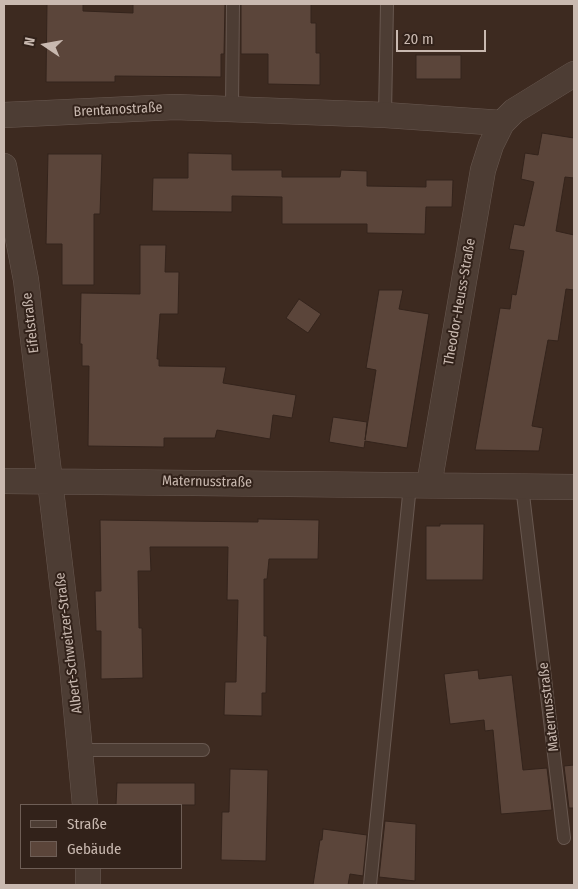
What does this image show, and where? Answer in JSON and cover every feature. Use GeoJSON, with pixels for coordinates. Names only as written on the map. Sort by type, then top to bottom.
{"type":"FeatureCollection","features":[{"type":"Feature","properties":{"kind":"street"},"geometry":{"type":"LineString","coordinates":[[502,123],[514,111],[574,74]]}},
{"type":"Feature","properties":{"kind":"street","name":"Brentanostraße"},"geometry":{"type":"LineString","coordinates":[[4,116],[175,106],[385,115],[502,123]]}},
{"type":"Feature","properties":{"kind":"street","name":"Theodor-Heuss-Straße"},"geometry":{"type":"LineString","coordinates":[[419,485],[483,170],[491,144],[502,123]]}},
{"type":"Feature","properties":{"kind":"street","name":"Eifelstraße"},"geometry":{"type":"LineString","coordinates":[[4,166],[26,280],[49,481]]}},
{"type":"Feature","properties":{"kind":"street","name":"Maternusstraße"},"geometry":{"type":"LineString","coordinates":[[4,481],[574,487]]}},
{"type":"Feature","properties":{"kind":"street","name":"Albert-Schweitzer-Straße"},"geometry":{"type":"LineString","coordinates":[[49,481],[81,750],[85,804]]}},
{"type":"Feature","properties":{"kind":"street"},"geometry":{"type":"LineString","coordinates":[[88,869],[88,885]]}},
{"type":"Feature","properties":{"kind":"lane"},"geometry":{"type":"LineString","coordinates":[[232,4],[232,108]]}},
{"type":"Feature","properties":{"kind":"lane"},"geometry":{"type":"LineString","coordinates":[[385,115],[387,4]]}},
{"type":"Feature","properties":{"kind":"lane"},"geometry":{"type":"LineString","coordinates":[[370,885],[419,485]]}},
{"type":"Feature","properties":{"kind":"lane","name":"Maternusstraße"},"geometry":{"type":"LineString","coordinates":[[522,486],[564,838]]}},
{"type":"Feature","properties":{"kind":"lane"},"geometry":{"type":"LineString","coordinates":[[81,750],[203,750]]}},
{"type":"Feature","properties":{"kind":"building"},"geometry":{"type":"Polygon","coordinates":[[[47,4],[83,4],[83,11],[133,13],[133,4],[225,4],[224,54],[221,54],[221,77],[115,76],[115,82],[46,82],[47,4]]]}},
{"type":"Feature","properties":{"kind":"building"},"geometry":{"type":"Polygon","coordinates":[[[241,4],[311,4],[311,23],[316,23],[316,53],[320,53],[320,85],[268,84],[268,54],[241,54],[241,4]]]}},
{"type":"Feature","properties":{"kind":"building"},"geometry":{"type":"Polygon","coordinates":[[[416,55],[461,55],[461,79],[416,79],[416,55]]]}},
{"type":"Feature","properties":{"kind":"building"},"geometry":{"type":"Polygon","coordinates":[[[542,133],[574,138],[574,178],[565,177],[556,231],[574,235],[574,290],[566,289],[558,341],[548,340],[532,426],[543,428],[539,451],[475,450],[500,308],[510,309],[512,294],[516,295],[524,251],[509,249],[514,224],[524,226],[534,182],[521,179],[525,153],[538,155],[542,133]]]}},
{"type":"Feature","properties":{"kind":"building"},"geometry":{"type":"Polygon","coordinates":[[[188,153],[232,154],[232,170],[282,170],[282,177],[340,177],[341,170],[367,171],[367,186],[426,187],[426,180],[453,180],[452,207],[426,207],[425,234],[367,233],[367,224],[282,224],[282,197],[232,196],[232,212],[152,211],[153,178],[188,178],[188,153]]]}},
{"type":"Feature","properties":{"kind":"building"},"geometry":{"type":"Polygon","coordinates":[[[48,154],[102,154],[100,214],[94,214],[94,285],[62,285],[62,244],[46,244],[48,154]]]}},
{"type":"Feature","properties":{"kind":"building"},"geometry":{"type":"Polygon","coordinates":[[[140,245],[166,245],[165,272],[179,272],[178,314],[160,314],[157,359],[159,359],[159,366],[226,367],[223,383],[296,395],[292,418],[273,415],[270,439],[217,430],[215,438],[164,438],[164,447],[88,446],[89,366],[82,366],[82,344],[80,344],[81,293],[140,294],[140,245]]]}},
{"type":"Feature","properties":{"kind":"building"},"geometry":{"type":"Polygon","coordinates":[[[379,290],[403,290],[399,309],[429,314],[407,448],[365,441],[364,448],[329,442],[333,417],[367,422],[365,440],[376,370],[366,368],[379,290]]]}},
{"type":"Feature","properties":{"kind":"building"},"geometry":{"type":"Polygon","coordinates":[[[299,299],[321,314],[308,333],[286,318],[299,299]]]}},
{"type":"Feature","properties":{"kind":"building"},"geometry":{"type":"Polygon","coordinates":[[[258,519],[319,520],[318,559],[269,559],[267,579],[264,579],[264,636],[267,636],[266,693],[262,693],[262,716],[224,715],[225,682],[236,682],[238,600],[227,600],[228,547],[150,547],[151,571],[138,571],[139,628],[142,628],[143,678],[101,679],[101,631],[96,631],[95,591],[101,591],[100,520],[258,522],[258,519]]]}},
{"type":"Feature","properties":{"kind":"building"},"geometry":{"type":"Polygon","coordinates":[[[440,524],[484,524],[483,580],[426,580],[426,526],[440,526],[440,524]]]}},
{"type":"Feature","properties":{"kind":"building"},"geometry":{"type":"Polygon","coordinates":[[[478,670],[479,679],[512,675],[523,770],[547,768],[552,810],[501,814],[493,730],[485,731],[484,720],[450,724],[444,674],[478,670]]]}},
{"type":"Feature","properties":{"kind":"building"},"geometry":{"type":"Polygon","coordinates":[[[574,765],[574,808],[569,808],[564,766],[574,765]]]}},
{"type":"Feature","properties":{"kind":"building"},"geometry":{"type":"Polygon","coordinates":[[[230,769],[268,770],[266,861],[221,860],[222,812],[229,812],[230,769]]]}},
{"type":"Feature","properties":{"kind":"building"},"geometry":{"type":"Polygon","coordinates":[[[117,783],[195,783],[195,805],[116,804],[117,783]]]}},
{"type":"Feature","properties":{"kind":"building"},"geometry":{"type":"Polygon","coordinates":[[[385,821],[416,824],[415,881],[379,877],[385,821]]]}},
{"type":"Feature","properties":{"kind":"building"},"geometry":{"type":"Polygon","coordinates":[[[323,829],[367,835],[363,876],[350,874],[348,885],[313,885],[323,829]]]}}]}
